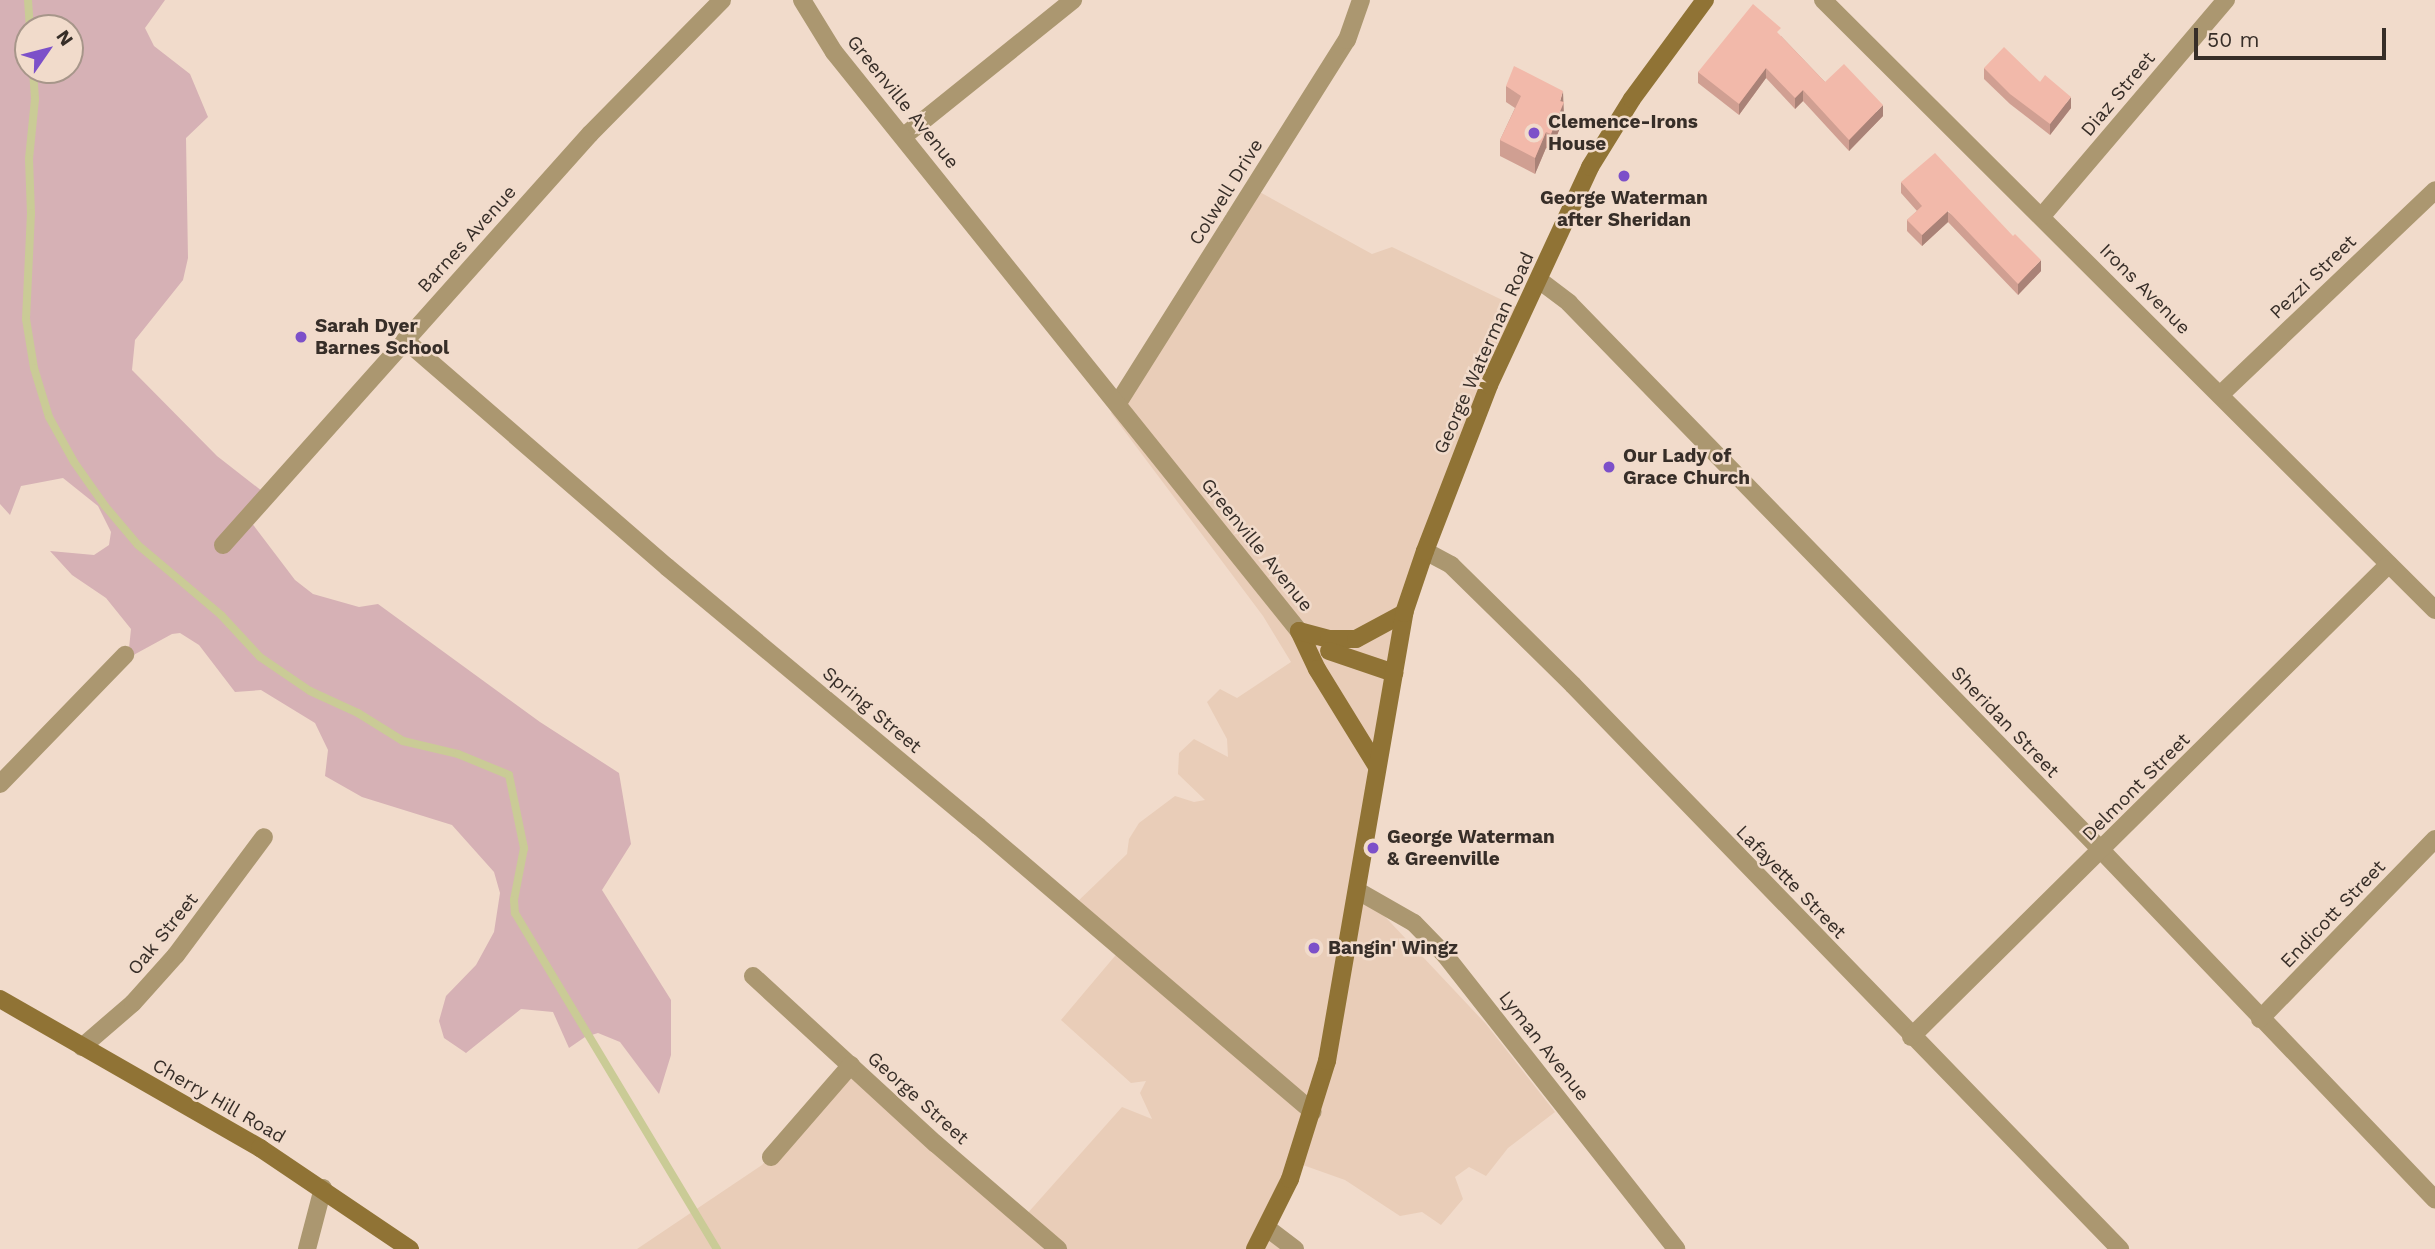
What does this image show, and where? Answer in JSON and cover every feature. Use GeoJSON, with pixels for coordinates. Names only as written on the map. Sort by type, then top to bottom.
{"type":"FeatureCollection","features":[{"type":"Feature","properties":{"kind":"main road","name":"George Waterman Road"},"geometry":{"type":"LineString","coordinates":[[1394,673],[1404,613],[1481,405],[1590,167],[1632,99],[1705,0]]}},
{"type":"Feature","properties":{"kind":"main road"},"geometry":{"type":"LineString","coordinates":[[1299,631],[1329,639],[1356,639],[1404,613]]}},
{"type":"Feature","properties":{"kind":"main road"},"geometry":{"type":"LineString","coordinates":[[1299,631],[1317,669],[1376,765]]}},
{"type":"Feature","properties":{"kind":"main road","name":"Greenville Avenue"},"geometry":{"type":"LineString","coordinates":[[1329,652],[1394,673]]}},
{"type":"Feature","properties":{"kind":"main road"},"geometry":{"type":"LineString","coordinates":[[1255,1249],[1290,1179],[1327,1061],[1394,673]]}},
{"type":"Feature","properties":{"kind":"main road","name":"Cherry Hill Road"},"geometry":{"type":"LineString","coordinates":[[0,999],[323,1188],[410,1249]]}},
{"type":"Feature","properties":{"kind":"street","name":"Barnes Avenue"},"geometry":{"type":"LineString","coordinates":[[223,545],[590,134],[722,0]]}},
{"type":"Feature","properties":{"kind":"street","name":"Greenville Avenue"},"geometry":{"type":"LineString","coordinates":[[802,0],[834,52],[1299,631],[1329,652]]}},
{"type":"Feature","properties":{"kind":"street"},"geometry":{"type":"LineString","coordinates":[[904,136],[1073,0]]}},
{"type":"Feature","properties":{"kind":"street","name":"Colwell Drive"},"geometry":{"type":"LineString","coordinates":[[1118,403],[1347,40],[1361,0]]}},
{"type":"Feature","properties":{"kind":"street","name":"Irons Avenue"},"geometry":{"type":"LineString","coordinates":[[1823,0],[2435,610]]}},
{"type":"Feature","properties":{"kind":"street","name":"Diaz Street"},"geometry":{"type":"LineString","coordinates":[[2042,216],[2225,0]]}},
{"type":"Feature","properties":{"kind":"street","name":"Pezzi Street"},"geometry":{"type":"LineString","coordinates":[[2220,395],[2435,190]]}},
{"type":"Feature","properties":{"kind":"street","name":"Sheridan Street"},"geometry":{"type":"LineString","coordinates":[[1539,281],[1569,303],[2102,851],[2435,1200]]}},
{"type":"Feature","properties":{"kind":"street","name":"Spring Street"},"geometry":{"type":"LineString","coordinates":[[405,340],[656,558],[978,826],[1313,1112]]}},
{"type":"Feature","properties":{"kind":"street","name":"Lafayette Street"},"geometry":{"type":"LineString","coordinates":[[1425,551],[1451,565],[1573,685],[1911,1037],[2120,1249]]}},
{"type":"Feature","properties":{"kind":"street","name":"Delmont Street"},"geometry":{"type":"LineString","coordinates":[[1911,1037],[2102,851],[2389,564]]}},
{"type":"Feature","properties":{"kind":"street"},"geometry":{"type":"LineString","coordinates":[[0,785],[125,655]]}},
{"type":"Feature","properties":{"kind":"street","name":"Oak Street"},"geometry":{"type":"LineString","coordinates":[[82,1047],[132,1003],[176,955],[264,837]]}},
{"type":"Feature","properties":{"kind":"street","name":"Endicott Street"},"geometry":{"type":"LineString","coordinates":[[2260,1018],[2435,839]]}},
{"type":"Feature","properties":{"kind":"street","name":"Lyman Avenue"},"geometry":{"type":"LineString","coordinates":[[1358,891],[1414,923],[1445,955],[1676,1249]]}},
{"type":"Feature","properties":{"kind":"street","name":"George Street"},"geometry":{"type":"LineString","coordinates":[[752,976],[936,1144],[1058,1249]]}},
{"type":"Feature","properties":{"kind":"street"},"geometry":{"type":"LineString","coordinates":[[771,1157],[851,1065]]}},
{"type":"Feature","properties":{"kind":"street"},"geometry":{"type":"LineString","coordinates":[[307,1249],[323,1188]]}},
{"type":"Feature","properties":{"kind":"street"},"geometry":{"type":"LineString","coordinates":[[1267,1228],[1295,1249]]}},
{"type":"Feature","properties":{"kind":"shaded area"},"geometry":{"type":"Polygon","coordinates":[[[0,0],[165,0],[145,28],[154,46],[190,74],[208,117],[186,138],[188,258],[183,280],[135,340],[132,370],[217,456],[267,495],[251,522],[295,580],[313,594],[359,607],[378,604],[540,722],[619,773],[631,844],[602,890],[671,1000],[671,1055],[659,1094],[620,1042],[598,1033],[585,1037],[569,1048],[553,1012],[521,1009],[466,1053],[444,1038],[439,1021],[446,996],[476,965],[494,932],[500,893],[494,872],[452,825],[362,797],[325,776],[328,750],[315,723],[261,690],[235,692],[199,645],[180,633],[172,634],[128,658],[131,629],[106,598],[72,575],[50,551],[94,555],[109,545],[111,532],[98,506],[63,478],[21,486],[10,515],[0,504],[0,0]]]}},
{"type":"Feature","properties":{"kind":"shaded area"},"geometry":{"type":"Polygon","coordinates":[[[1256,190],[1372,254],[1392,247],[1523,310],[1421,544],[1359,889],[1486,1024],[1555,1112],[1508,1148],[1486,1176],[1469,1167],[1455,1177],[1463,1199],[1441,1225],[1422,1212],[1400,1216],[1345,1180],[1300,1164],[1271,1224],[1287,1249],[637,1249],[762,1165],[846,1071],[1026,1215],[1122,1107],[1152,1119],[1140,1093],[1146,1081],[1131,1083],[1061,1020],[1120,950],[1075,904],[1127,854],[1129,839],[1139,823],[1175,796],[1194,802],[1205,800],[1178,774],[1179,753],[1194,739],[1228,757],[1227,739],[1207,702],[1220,689],[1237,698],[1291,662],[1263,616],[1111,413],[1256,190]]]}},
{"type":"Feature","properties":{"kind":"building"},"geometry":{"type":"Polygon","coordinates":[[[1753,4],[1781,28],[1777,32],[1825,82],[1844,64],[1883,105],[1849,140],[1803,90],[1795,98],[1766,68],[1739,104],[1698,72],[1753,4]]]}},
{"type":"Feature","properties":{"kind":"building"},"geometry":{"type":"Polygon","coordinates":[[[2004,47],[2040,82],[2045,75],[2071,97],[2050,124],[2010,94],[1984,68],[2004,47]]]}},
{"type":"Feature","properties":{"kind":"building","name":"Clemence-Irons House"},"geometry":{"type":"Polygon","coordinates":[[[1514,66],[1563,91],[1560,101],[1564,102],[1551,134],[1546,132],[1535,158],[1500,140],[1521,96],[1506,86],[1514,66]]]}},
{"type":"Feature","properties":{"kind":"building"},"geometry":{"type":"Polygon","coordinates":[[[1935,153],[2013,236],[2015,234],[2041,260],[2018,284],[1948,211],[1922,235],[1907,220],[1922,206],[1901,182],[1935,153]]]}},
{"type":"Feature","properties":{"kind":"waterway"},"geometry":{"type":"LineString","coordinates":[[28,0],[29,14]]}},
{"type":"Feature","properties":{"kind":"waterway"},"geometry":{"type":"LineString","coordinates":[[34,84],[29,159],[31,213],[26,319],[34,368],[49,417],[74,462],[105,506],[138,545],[221,615],[260,657],[310,691],[358,713],[403,741],[458,754],[509,775],[524,848],[514,900],[515,913],[717,1249]]}},
{"type":"Feature","properties":{"kind":"place","name":"Clemence-Irons House"},"geometry":{"type":"Point","coordinates":[1534,133]}},
{"type":"Feature","properties":{"kind":"place","name":"George Waterman after Sheridan"},"geometry":{"type":"Point","coordinates":[1624,176]}},
{"type":"Feature","properties":{"kind":"place","name":"Sarah Dyer Barnes School"},"geometry":{"type":"Point","coordinates":[301,337]}},
{"type":"Feature","properties":{"kind":"place","name":"Our Lady of Grace Church"},"geometry":{"type":"Point","coordinates":[1609,467]}},
{"type":"Feature","properties":{"kind":"place","name":"George Waterman & Greenville"},"geometry":{"type":"Point","coordinates":[1373,848]}},
{"type":"Feature","properties":{"kind":"place","name":"Bangin' Wingz"},"geometry":{"type":"Point","coordinates":[1314,948]}}]}
